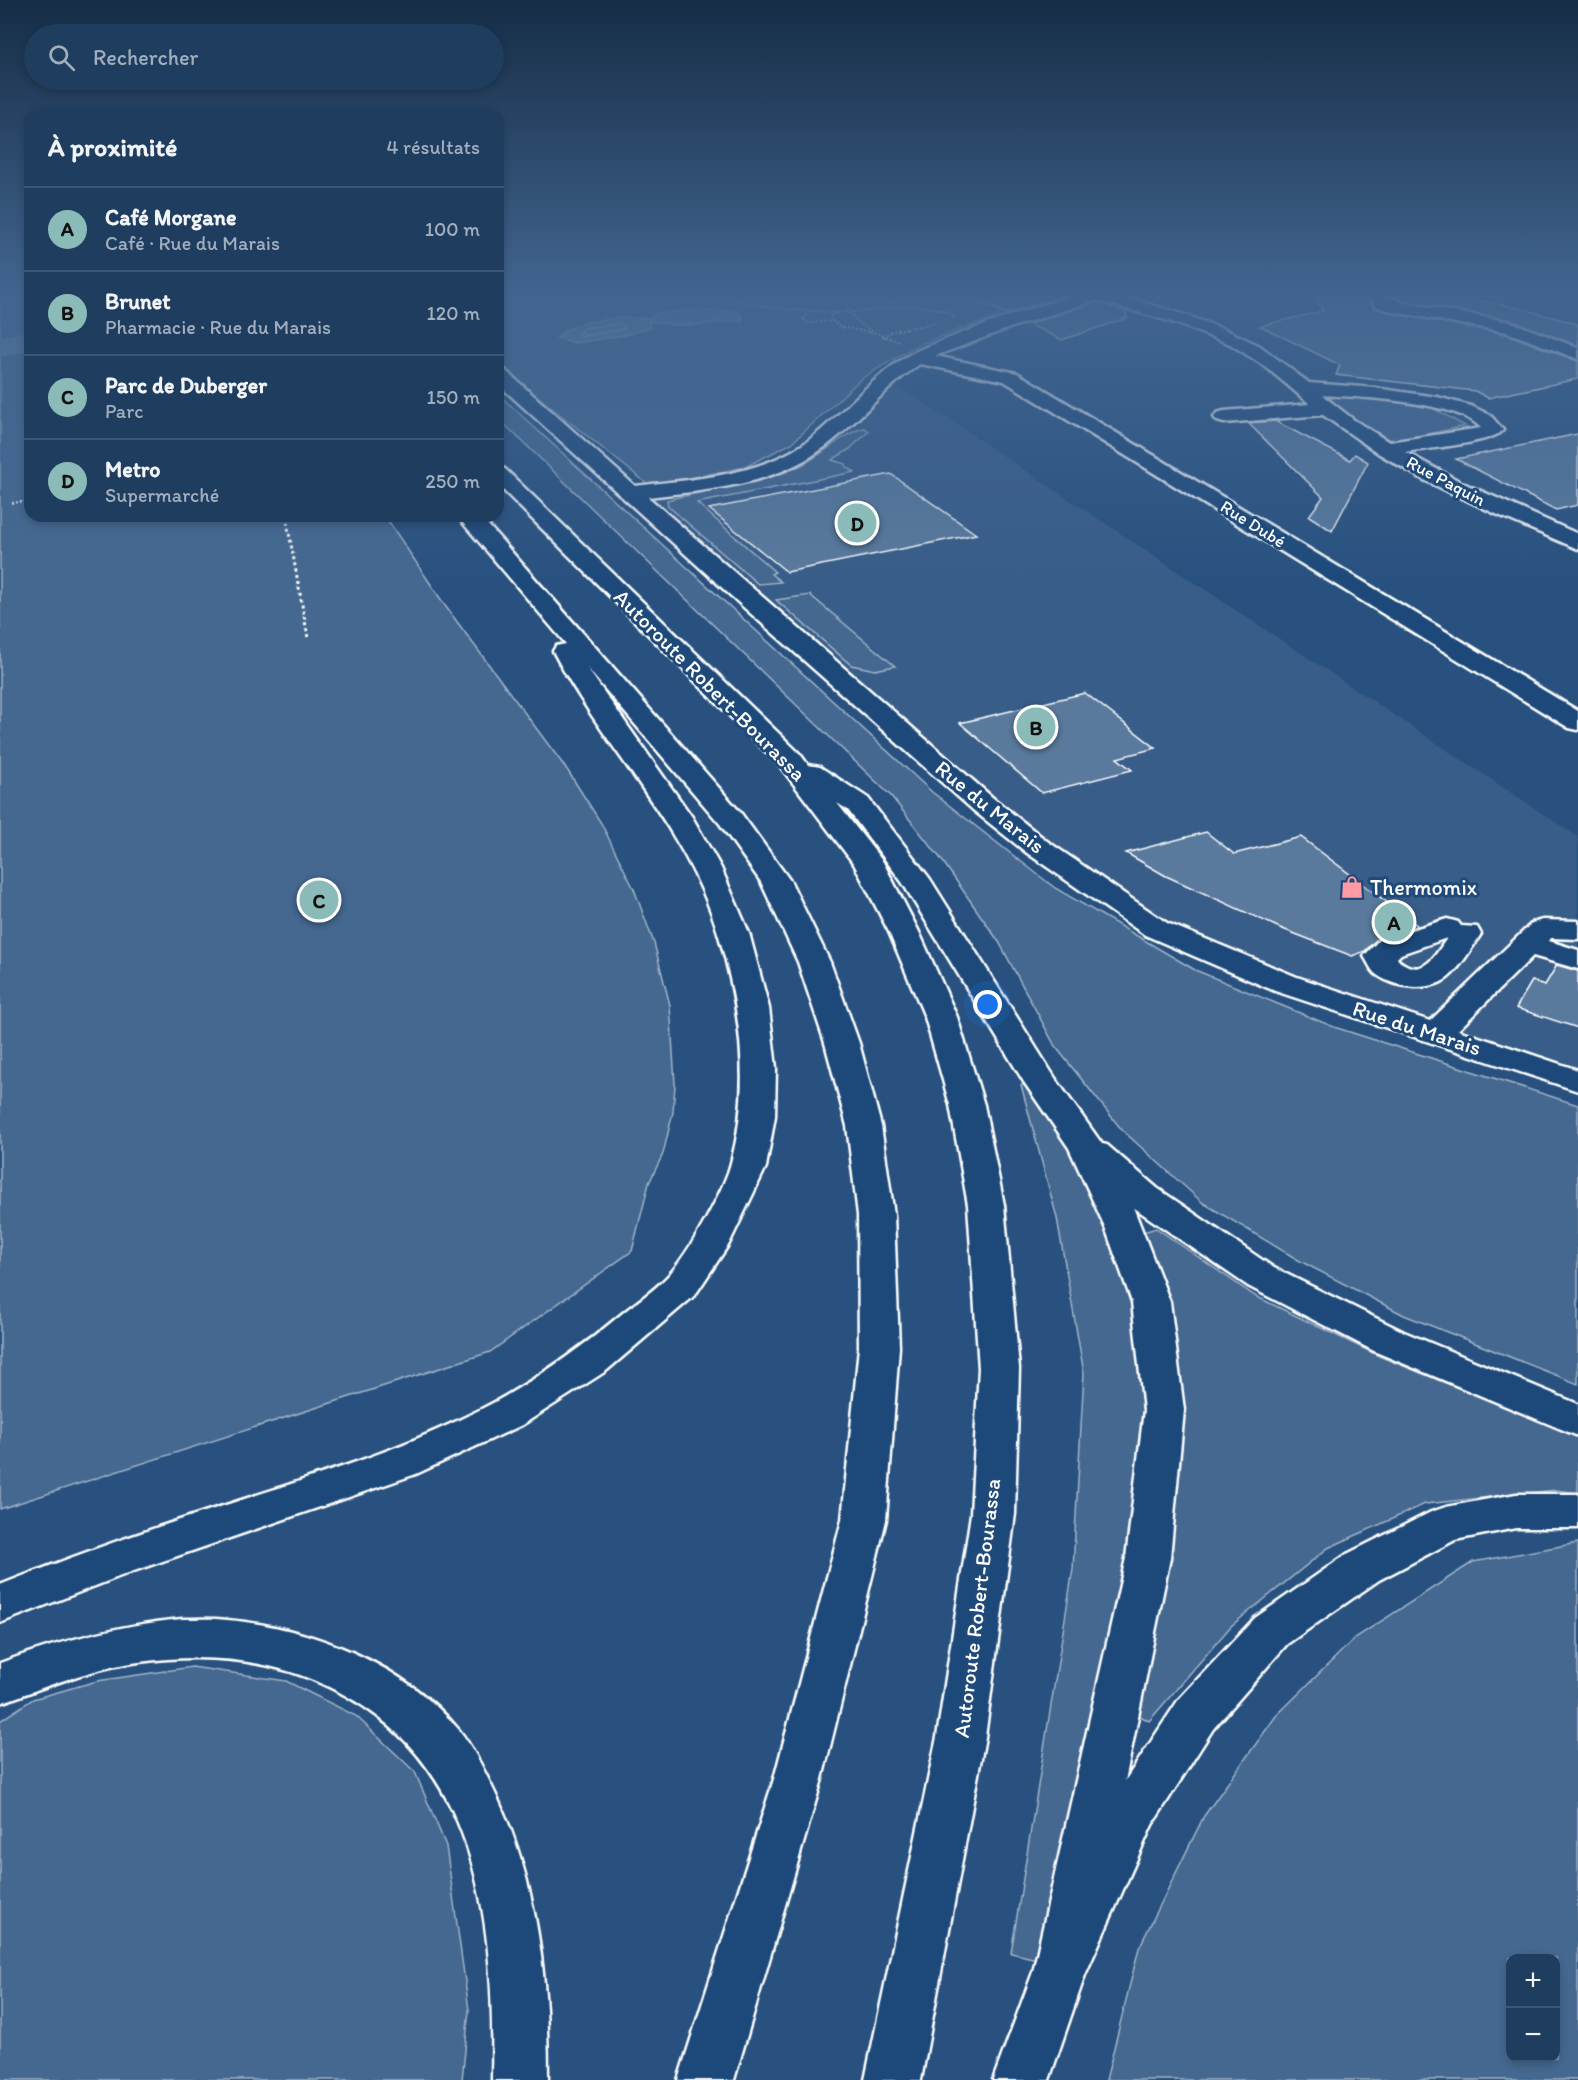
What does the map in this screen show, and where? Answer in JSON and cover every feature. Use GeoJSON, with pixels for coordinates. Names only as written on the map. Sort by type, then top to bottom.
{"type":"FeatureCollection","features":[{"type":"Feature","properties":{"kind":"main road","name":"Rue du Marais"},"geometry":{"type":"LineString","coordinates":[[518,392],[747,599],[966,789],[1037,847],[1102,894],[1156,929],[1286,984],[1578,1081]]}},
{"type":"Feature","properties":{"kind":"main road"},"geometry":{"type":"LineString","coordinates":[[632,493],[735,477],[787,461],[810,448],[839,425],[873,392]]}},
{"type":"Feature","properties":{"kind":"main road","name":"Rue Dubé"},"geometry":{"type":"LineString","coordinates":[[1035,392],[1578,722]]}},
{"type":"Feature","properties":{"kind":"main road","name":"Rue Paquin"},"geometry":{"type":"LineString","coordinates":[[1307,392],[1326,409],[1422,471],[1508,514],[1578,542]]}},
{"type":"Feature","properties":{"kind":"main road"},"geometry":{"type":"LineString","coordinates":[[1354,392],[1456,406],[1485,419],[1491,424],[1493,430],[1386,449]]}},
{"type":"Feature","properties":{"kind":"main road"},"geometry":{"type":"LineString","coordinates":[[1224,417],[1326,409]]}},
{"type":"Feature","properties":{"kind":"main road","name":"Autoroute Robert-Bourassa"},"geometry":{"type":"LineString","coordinates":[[504,479],[790,760],[868,862],[904,932],[941,1017],[967,1105],[986,1205],[999,1368],[994,1503],[961,1737],[893,2080]]}},
{"type":"Feature","properties":{"kind":"main road"},"geometry":{"type":"LineString","coordinates":[[473,522],[730,818],[776,882],[814,962],[842,1043],[864,1126],[876,1215],[879,1347],[864,1520],[798,1779],[706,2080]]}},
{"type":"Feature","properties":{"kind":"main road"},"geometry":{"type":"LineString","coordinates":[[1541,526],[1578,524]]}},
{"type":"Feature","properties":{"kind":"main road"},"geometry":{"type":"LineString","coordinates":[[0,1604],[115,1559],[401,1463],[507,1414],[592,1361],[681,1286],[716,1235],[748,1167],[758,1116],[759,1068],[753,1008],[734,933],[706,868],[678,817],[580,679],[534,591]]}},
{"type":"Feature","properties":{"kind":"main road"},"geometry":{"type":"LineString","coordinates":[[790,760],[858,804],[915,879],[1041,1082],[1086,1146],[1124,1227],[1151,1302],[1164,1410],[1148,1558],[1060,1971]]}},
{"type":"Feature","properties":{"kind":"main road"},"geometry":{"type":"LineString","coordinates":[[1435,1035],[1535,936],[1573,910],[1578,911]]}},
{"type":"Feature","properties":{"kind":"main road"},"geometry":{"type":"LineString","coordinates":[[1535,936],[1578,930]]}},
{"type":"Feature","properties":{"kind":"main road"},"geometry":{"type":"LineString","coordinates":[[1535,936],[1578,960]]}},
{"type":"Feature","properties":{"kind":"main road"},"geometry":{"type":"LineString","coordinates":[[1086,1146],[1144,1197],[1262,1277],[1390,1342],[1578,1421]]}},
{"type":"Feature","properties":{"kind":"main road"},"geometry":{"type":"LineString","coordinates":[[1021,2080],[1060,1971],[1134,1810],[1196,1714],[1271,1631],[1363,1567],[1446,1524],[1516,1511],[1578,1511]]}},
{"type":"Feature","properties":{"kind":"main road"},"geometry":{"type":"LineString","coordinates":[[0,1683],[48,1664],[113,1647],[171,1639],[229,1637],[278,1645],[330,1662],[384,1692],[429,1731],[461,1774],[492,1842],[516,1943],[521,2037],[520,2080]]}},
{"type":"Feature","properties":{"kind":"path"},"geometry":{"type":"LineString","coordinates":[[12,503],[24,502]]}},
{"type":"Feature","properties":{"kind":"path"},"geometry":{"type":"LineString","coordinates":[[287,522],[308,638]]}},
{"type":"Feature","properties":{"kind":"shaded area"},"geometry":{"type":"Polygon","coordinates":[[[0,392],[24,392],[24,522],[389,522],[446,607],[568,771],[601,823],[634,889],[654,943],[670,1005],[675,1084],[673,1112],[663,1154],[649,1183],[632,1251],[490,1352],[0,1509],[0,392]]]}},
{"type":"Feature","properties":{"kind":"shaded area"},"geometry":{"type":"Polygon","coordinates":[[[532,392],[847,392],[792,443],[745,467],[650,486],[532,392]]]}},
{"type":"Feature","properties":{"kind":"shaded area"},"geometry":{"type":"Polygon","coordinates":[[[871,392],[907,392],[1578,837],[1578,1081],[1358,1009],[1103,894],[632,493],[675,487],[787,461],[871,392]]]}},
{"type":"Feature","properties":{"kind":"shaded area"},"geometry":{"type":"Polygon","coordinates":[[[1340,396],[1431,407],[1465,426],[1400,440],[1388,439],[1336,409],[1330,403],[1330,399],[1340,396]]]}},
{"type":"Feature","properties":{"kind":"shaded area"},"geometry":{"type":"Polygon","coordinates":[[[504,400],[932,792],[1055,888],[1195,970],[1334,1027],[1578,1105],[1578,1384],[1404,1315],[1300,1261],[1203,1203],[1122,1130],[1055,1046],[999,942],[941,859],[891,796],[504,424],[504,400]]]}},
{"type":"Feature","properties":{"kind":"shaded area"},"geometry":{"type":"Polygon","coordinates":[[[865,428],[869,431],[850,449],[832,460],[846,464],[846,467],[855,472],[697,503],[775,572],[771,574],[781,582],[758,584],[668,506],[667,500],[740,485],[787,472],[809,461],[851,433],[865,428]]]}},
{"type":"Feature","properties":{"kind":"shaded area"},"geometry":{"type":"Polygon","coordinates":[[[810,595],[895,666],[875,670],[851,665],[776,600],[810,595]]]}},
{"type":"Feature","properties":{"kind":"shaded area"},"geometry":{"type":"Polygon","coordinates":[[[1043,1083],[1143,1288],[1152,1407],[1135,1569],[1037,1959],[1011,1953],[1073,1569],[1084,1373],[1057,1218],[1021,1085],[1043,1083]]]}},
{"type":"Feature","properties":{"kind":"shaded area"},"geometry":{"type":"Polygon","coordinates":[[[1156,1228],[1255,1296],[1381,1357],[1578,1436],[1578,1493],[1556,1490],[1425,1504],[1328,1548],[1231,1626],[1149,1721],[1124,1707],[1174,1511],[1178,1357],[1140,1233],[1156,1228]]]}},
{"type":"Feature","properties":{"kind":"shaded area"},"geometry":{"type":"Polygon","coordinates":[[[1578,1543],[1578,2080],[1106,2080],[1139,1948],[1204,1816],[1276,1716],[1355,1638],[1473,1562],[1578,1543]]]}},
{"type":"Feature","properties":{"kind":"shaded area"},"geometry":{"type":"Polygon","coordinates":[[[192,1667],[286,1681],[356,1716],[415,1772],[446,1846],[469,2010],[462,2080],[0,2080],[0,1721],[33,1699],[97,1681],[192,1667]]]}},
{"type":"Feature","properties":{"kind":"building"},"geometry":{"type":"Polygon","coordinates":[[[1477,392],[1516,392],[1488,398],[1477,392]]]}},
{"type":"Feature","properties":{"kind":"building"},"geometry":{"type":"Polygon","coordinates":[[[1275,421],[1350,460],[1355,454],[1368,462],[1332,531],[1309,516],[1323,497],[1248,423],[1275,421]]]}},
{"type":"Feature","properties":{"kind":"building"},"geometry":{"type":"Polygon","coordinates":[[[1578,434],[1578,505],[1556,510],[1456,459],[1578,434]]]}},
{"type":"Feature","properties":{"kind":"building"},"geometry":{"type":"Polygon","coordinates":[[[891,474],[976,534],[787,572],[709,509],[891,474]]]}},
{"type":"Feature","properties":{"kind":"building"},"geometry":{"type":"Polygon","coordinates":[[[1085,693],[1156,748],[1117,758],[1132,770],[1042,793],[960,723],[1085,693]]]}},
{"type":"Feature","properties":{"kind":"building"},"geometry":{"type":"Polygon","coordinates":[[[1206,832],[1234,854],[1301,837],[1418,926],[1378,938],[1365,951],[1352,956],[1280,928],[1166,876],[1126,853],[1206,832]]]}},
{"type":"Feature","properties":{"kind":"building"},"geometry":{"type":"Polygon","coordinates":[[[1557,965],[1578,971],[1578,1028],[1516,1008],[1532,981],[1545,985],[1557,965]]]}},
{"type":"Feature","properties":{"kind":"place","name":"Metro"},"geometry":{"type":"Point","coordinates":[857,523]}},
{"type":"Feature","properties":{"kind":"place","name":"Brunet"},"geometry":{"type":"Point","coordinates":[1036,727]}},
{"type":"Feature","properties":{"kind":"place","name":"Thermomix"},"geometry":{"type":"Point","coordinates":[1352,887]}},
{"type":"Feature","properties":{"kind":"place","name":"Parc de Duberger"},"geometry":{"type":"Point","coordinates":[319,900]}},
{"type":"Feature","properties":{"kind":"place","name":"Café Morgane"},"geometry":{"type":"Point","coordinates":[1394,922]}}]}
